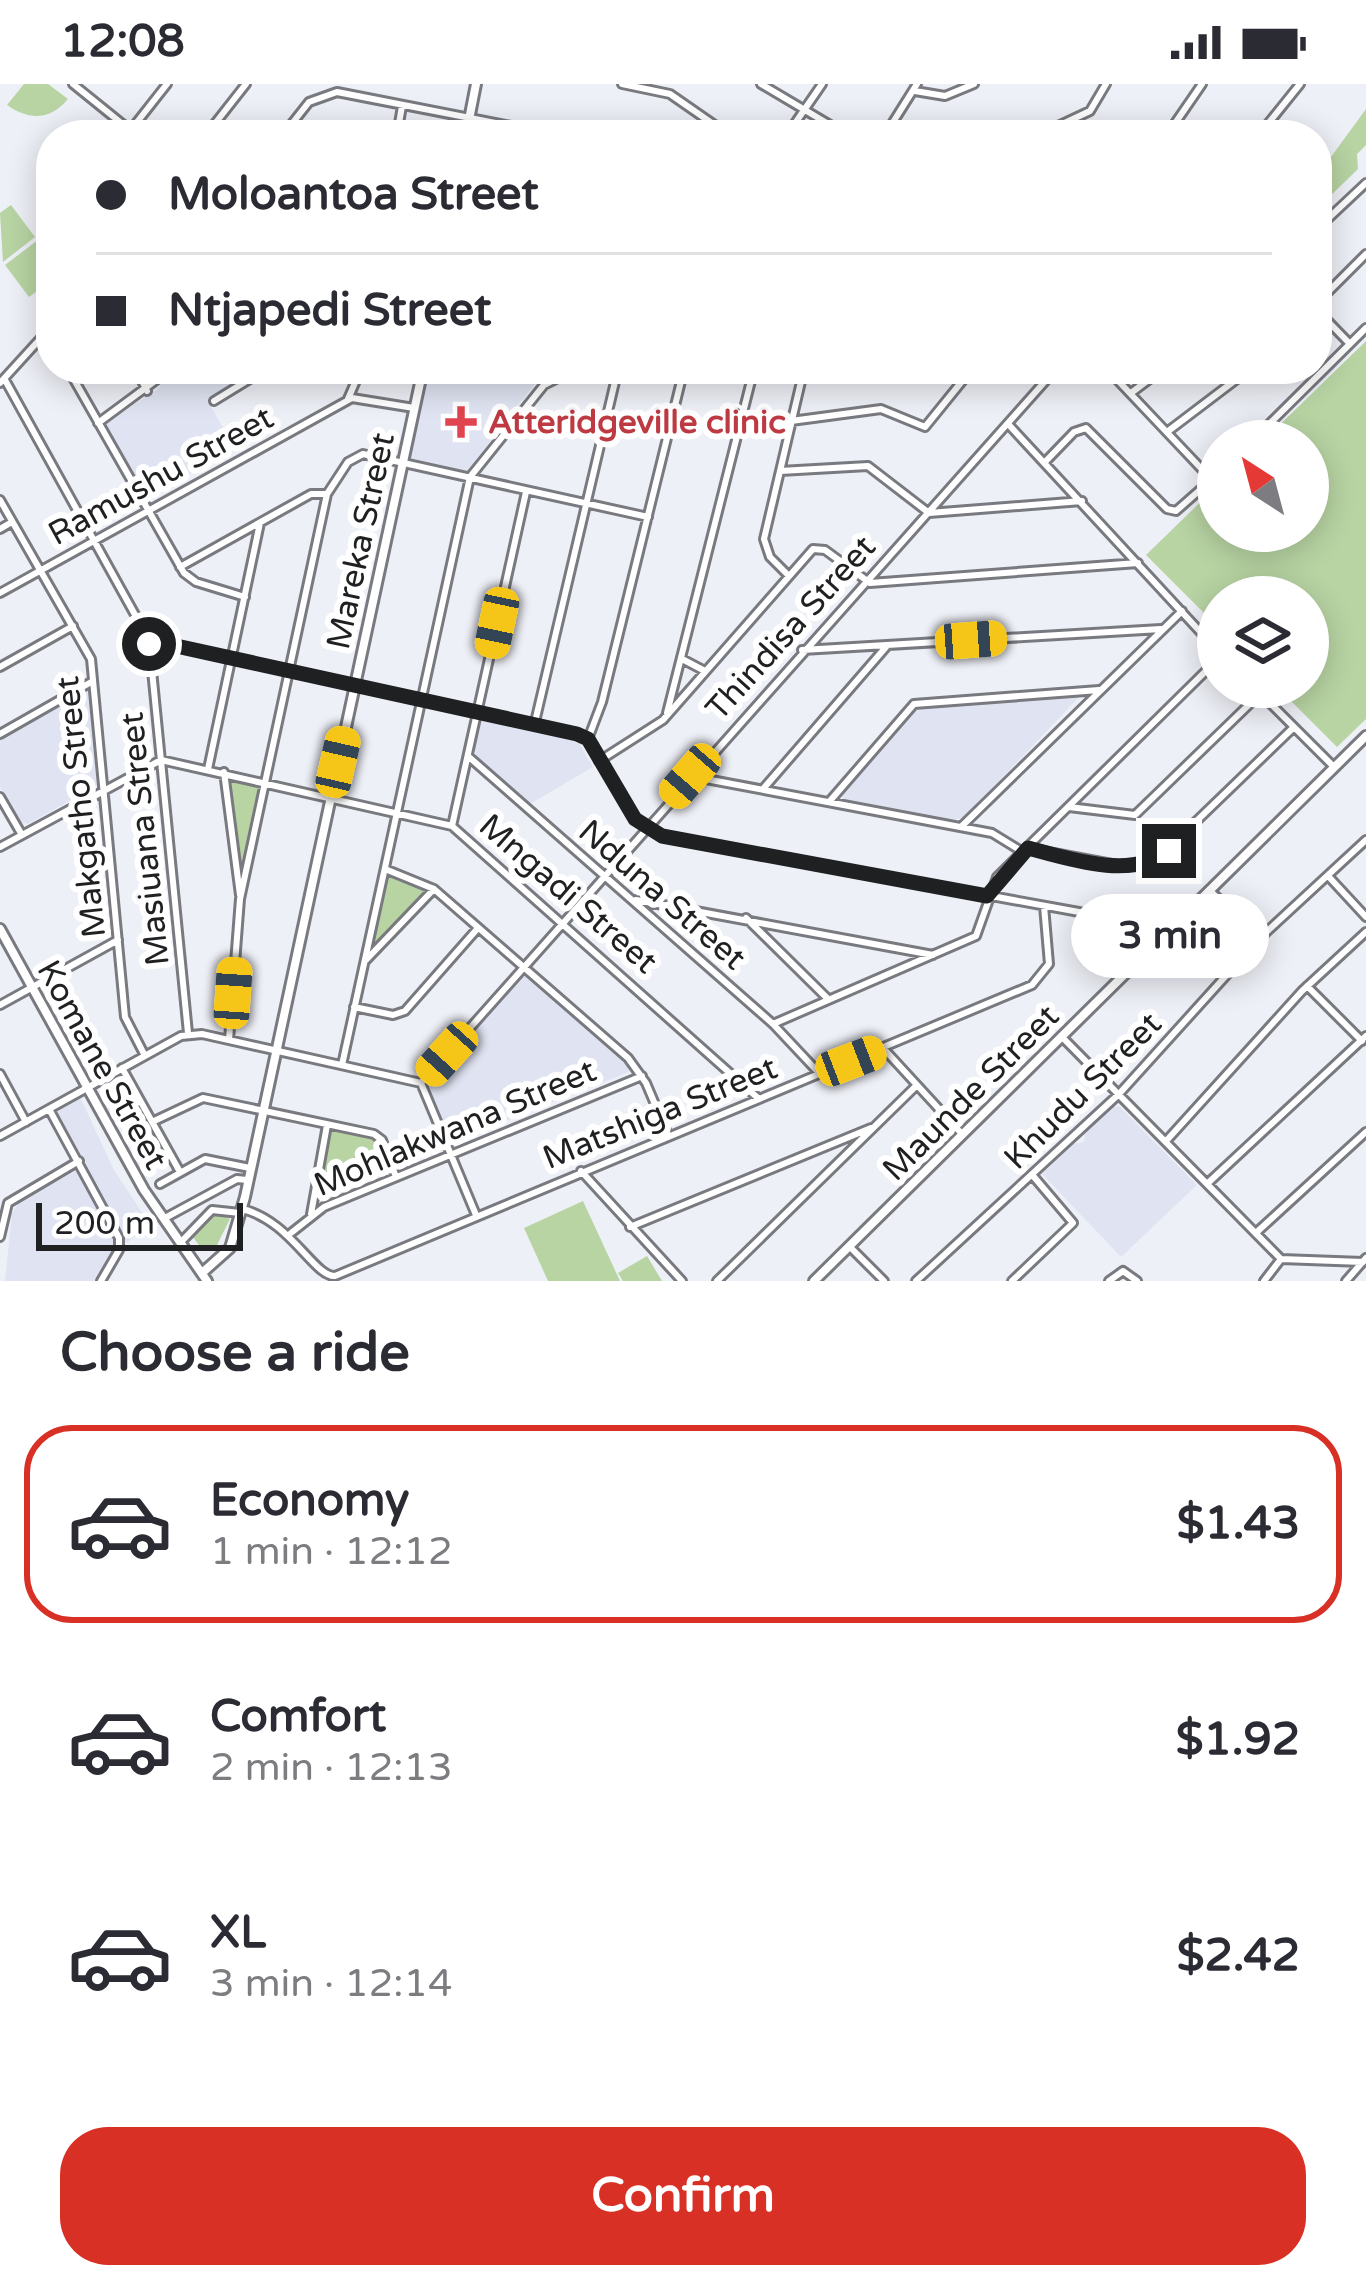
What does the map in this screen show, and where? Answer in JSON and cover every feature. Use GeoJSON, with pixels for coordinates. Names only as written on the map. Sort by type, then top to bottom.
{"type":"FeatureCollection","features":[{"type":"Feature","properties":{"kind":"street"},"geometry":{"type":"LineString","coordinates":[[73,84],[117,120]]}},
{"type":"Feature","properties":{"kind":"street"},"geometry":{"type":"LineString","coordinates":[[142,120],[167,84]]}},
{"type":"Feature","properties":{"kind":"street"},"geometry":{"type":"LineString","coordinates":[[218,120],[246,84]]}},
{"type":"Feature","properties":{"kind":"street"},"geometry":{"type":"LineString","coordinates":[[469,118],[476,84]]}},
{"type":"Feature","properties":{"kind":"street"},"geometry":{"type":"LineString","coordinates":[[622,84],[671,89],[710,120]]}},
{"type":"Feature","properties":{"kind":"street"},"geometry":{"type":"LineString","coordinates":[[761,84],[818,120]]}},
{"type":"Feature","properties":{"kind":"street"},"geometry":{"type":"LineString","coordinates":[[797,120],[822,84]]}},
{"type":"Feature","properties":{"kind":"street"},"geometry":{"type":"LineString","coordinates":[[895,120],[916,88],[946,96],[974,84]]}},
{"type":"Feature","properties":{"kind":"street"},"geometry":{"type":"LineString","coordinates":[[1071,120],[1090,111],[1106,84]]}},
{"type":"Feature","properties":{"kind":"street"},"geometry":{"type":"LineString","coordinates":[[1177,120],[1202,84]]}},
{"type":"Feature","properties":{"kind":"street"},"geometry":{"type":"LineString","coordinates":[[1271,120],[1300,84]]}},
{"type":"Feature","properties":{"kind":"street"},"geometry":{"type":"LineString","coordinates":[[295,120],[309,103],[329,93],[478,120]]}},
{"type":"Feature","properties":{"kind":"street"},"geometry":{"type":"LineString","coordinates":[[400,120],[402,106]]}},
{"type":"Feature","properties":{"kind":"street"},"geometry":{"type":"LineString","coordinates":[[1332,215],[1366,183]]}},
{"type":"Feature","properties":{"kind":"street"},"geometry":{"type":"LineString","coordinates":[[1332,290],[1366,254]]}},
{"type":"Feature","properties":{"kind":"street"},"geometry":{"type":"LineString","coordinates":[[1332,323],[1350,344]]}},
{"type":"Feature","properties":{"kind":"street"},"geometry":{"type":"LineString","coordinates":[[1332,362],[1366,328]]}},
{"type":"Feature","properties":{"kind":"street"},"geometry":{"type":"LineString","coordinates":[[36,347],[2,382],[149,640],[535,722],[588,739]]}},
{"type":"Feature","properties":{"kind":"street"},"geometry":{"type":"LineString","coordinates":[[76,384],[180,567],[196,583],[245,597]]}},
{"type":"Feature","properties":{"kind":"street"},"geometry":{"type":"LineString","coordinates":[[144,384],[147,391]]}},
{"type":"Feature","properties":{"kind":"street"},"geometry":{"type":"LineString","coordinates":[[98,423],[155,384]]}},
{"type":"Feature","properties":{"kind":"street"},"geometry":{"type":"LineString","coordinates":[[214,400],[241,384]]}},
{"type":"Feature","properties":{"kind":"street"},"geometry":{"type":"LineString","coordinates":[[347,400],[354,384]]}},
{"type":"Feature","properties":{"kind":"street","name":"Mareka Street"},"geometry":{"type":"LineString","coordinates":[[204,1277],[230,1248],[242,1211],[419,384]]}},
{"type":"Feature","properties":{"kind":"street"},"geometry":{"type":"LineString","coordinates":[[342,1065],[470,477],[545,384]]}},
{"type":"Feature","properties":{"kind":"street"},"geometry":{"type":"LineString","coordinates":[[535,722],[614,384]]}},
{"type":"Feature","properties":{"kind":"street"},"geometry":{"type":"LineString","coordinates":[[680,384],[588,739],[645,828],[697,846],[1124,921],[1155,946]]}},
{"type":"Feature","properties":{"kind":"street"},"geometry":{"type":"LineString","coordinates":[[666,717],[750,384]]}},
{"type":"Feature","properties":{"kind":"street"},"geometry":{"type":"LineString","coordinates":[[788,574],[764,545],[800,384]]}},
{"type":"Feature","properties":{"kind":"street"},"geometry":{"type":"LineString","coordinates":[[791,421],[881,409],[926,427],[960,384]]}},
{"type":"Feature","properties":{"kind":"street","name":"Thindisa Street"},"geometry":{"type":"LineString","coordinates":[[421,1083],[862,581],[1043,384]]}},
{"type":"Feature","properties":{"kind":"street"},"geometry":{"type":"LineString","coordinates":[[1122,384],[1197,460]]}},
{"type":"Feature","properties":{"kind":"street"},"geometry":{"type":"LineString","coordinates":[[1131,393],[1143,384]]}},
{"type":"Feature","properties":{"kind":"street"},"geometry":{"type":"LineString","coordinates":[[1167,432],[1230,384]]}},
{"type":"Feature","properties":{"kind":"street"},"geometry":{"type":"LineString","coordinates":[[1273,420],[1310,384]]}},
{"type":"Feature","properties":{"kind":"street"},"geometry":{"type":"LineString","coordinates":[[347,400],[368,397],[414,408]]}},
{"type":"Feature","properties":{"kind":"street","name":"Ramushu Street"},"geometry":{"type":"LineString","coordinates":[[0,593],[347,400]]}},
{"type":"Feature","properties":{"kind":"street"},"geometry":{"type":"LineString","coordinates":[[1009,425],[1197,629]]}},
{"type":"Feature","properties":{"kind":"street"},"geometry":{"type":"LineString","coordinates":[[1045,462],[1078,429],[1086,428],[1167,509],[1185,507],[1197,495]]}},
{"type":"Feature","properties":{"kind":"street"},"geometry":{"type":"LineString","coordinates":[[229,1040],[240,899],[327,494],[358,454],[647,517]]}},
{"type":"Feature","properties":{"kind":"street"},"geometry":{"type":"LineString","coordinates":[[781,471],[868,466],[928,513],[1082,501]]}},
{"type":"Feature","properties":{"kind":"street"},"geometry":{"type":"LineString","coordinates":[[452,826],[526,492]]}},
{"type":"Feature","properties":{"kind":"street"},"geometry":{"type":"LineString","coordinates":[[180,567],[311,494],[327,494]]}},
{"type":"Feature","properties":{"kind":"street","name":"Makgatho Street"},"geometry":{"type":"LineString","coordinates":[[0,500],[91,659],[126,1022],[144,1056]]}},
{"type":"Feature","properties":{"kind":"street"},"geometry":{"type":"LineString","coordinates":[[0,529],[12,522]]}},
{"type":"Feature","properties":{"kind":"street"},"geometry":{"type":"LineString","coordinates":[[208,769],[260,524]]}},
{"type":"Feature","properties":{"kind":"street"},"geometry":{"type":"LineString","coordinates":[[599,761],[666,717],[788,574],[819,549],[862,581],[1138,563]]}},
{"type":"Feature","properties":{"kind":"street"},"geometry":{"type":"LineString","coordinates":[[962,826],[1182,610]]}},
{"type":"Feature","properties":{"kind":"street"},"geometry":{"type":"LineString","coordinates":[[0,667],[73,626]]}},
{"type":"Feature","properties":{"kind":"street"},"geometry":{"type":"LineString","coordinates":[[802,650],[1161,629]]}},
{"type":"Feature","properties":{"kind":"street","name":"Masiuana Street"},"geometry":{"type":"LineString","coordinates":[[149,640],[188,1033]]}},
{"type":"Feature","properties":{"kind":"street"},"geometry":{"type":"LineString","coordinates":[[764,789],[886,647]]}},
{"type":"Feature","properties":{"kind":"street"},"geometry":{"type":"LineString","coordinates":[[682,659],[703,670]]}},
{"type":"Feature","properties":{"kind":"street"},"geometry":{"type":"LineString","coordinates":[[773,1024],[976,935],[987,896],[1025,850],[1197,676]]}},
{"type":"Feature","properties":{"kind":"street"},"geometry":{"type":"LineString","coordinates":[[0,734],[93,681]]}},
{"type":"Feature","properties":{"kind":"street"},"geometry":{"type":"LineString","coordinates":[[829,802],[914,704],[1099,690]]}},
{"type":"Feature","properties":{"kind":"street"},"geometry":{"type":"LineString","coordinates":[[1069,807],[1135,814],[1239,708]]}},
{"type":"Feature","properties":{"kind":"street"},"geometry":{"type":"LineString","coordinates":[[1275,708],[1334,767]]}},
{"type":"Feature","properties":{"kind":"street"},"geometry":{"type":"LineString","coordinates":[[690,776],[962,826],[998,835],[1025,850],[1116,866],[1147,865],[1180,841],[1294,727]]}},
{"type":"Feature","properties":{"kind":"street","name":"Maunde Street"},"geometry":{"type":"LineString","coordinates":[[814,1281],[1366,736]]}},
{"type":"Feature","properties":{"kind":"street","name":"Nduna Street"},"geometry":{"type":"LineString","coordinates":[[469,758],[773,1024],[818,1073]]}},
{"type":"Feature","properties":{"kind":"street"},"geometry":{"type":"LineString","coordinates":[[0,847],[161,760]]}},
{"type":"Feature","properties":{"kind":"street","name":"Mngadi Street"},"geometry":{"type":"LineString","coordinates":[[161,760],[452,826],[759,1099]]}},
{"type":"Feature","properties":{"kind":"street"},"geometry":{"type":"LineString","coordinates":[[224,772],[240,899]]}},
{"type":"Feature","properties":{"kind":"street"},"geometry":{"type":"LineString","coordinates":[[0,796],[22,835]]}},
{"type":"Feature","properties":{"kind":"street","name":"Khudu Street"},"geometry":{"type":"LineString","coordinates":[[916,1281],[1119,1094],[1261,938],[1366,840]]}},
{"type":"Feature","properties":{"kind":"street"},"geometry":{"type":"LineString","coordinates":[[386,869],[434,889],[643,1076],[668,1136]]}},
{"type":"Feature","properties":{"kind":"street"},"geometry":{"type":"LineString","coordinates":[[1329,877],[1366,916]]}},
{"type":"Feature","properties":{"kind":"street"},"geometry":{"type":"LineString","coordinates":[[364,961],[434,889]]}},
{"type":"Feature","properties":{"kind":"street"},"geometry":{"type":"LineString","coordinates":[[1209,890],[1261,938]]}},
{"type":"Feature","properties":{"kind":"street"},"geometry":{"type":"LineString","coordinates":[[631,899],[932,955]]}},
{"type":"Feature","properties":{"kind":"street","name":"Matshiga Street"},"geometry":{"type":"LineString","coordinates":[[291,1233],[317,1270],[330,1277],[883,1048],[1042,978],[1049,964],[1043,906]]}},
{"type":"Feature","properties":{"kind":"street"},"geometry":{"type":"LineString","coordinates":[[746,918],[828,999]]}},
{"type":"Feature","properties":{"kind":"street"},"geometry":{"type":"LineString","coordinates":[[354,1007],[393,1015],[405,1011],[478,928]]}},
{"type":"Feature","properties":{"kind":"street","name":"Komane Street"},"geometry":{"type":"LineString","coordinates":[[0,929],[164,1219],[204,1277]]}},
{"type":"Feature","properties":{"kind":"street"},"geometry":{"type":"LineString","coordinates":[[1167,1140],[1307,986],[1366,932]]}},
{"type":"Feature","properties":{"kind":"street"},"geometry":{"type":"LineString","coordinates":[[0,1005],[118,940]]}},
{"type":"Feature","properties":{"kind":"street"},"geometry":{"type":"LineString","coordinates":[[1208,1183],[1364,1039],[1307,986]]}},
{"type":"Feature","properties":{"kind":"street"},"geometry":{"type":"LineString","coordinates":[[0,1136],[188,1033],[421,1083],[476,1215]]}},
{"type":"Feature","properties":{"kind":"street"},"geometry":{"type":"LineString","coordinates":[[1061,1036],[1281,1258],[1364,1260]]}},
{"type":"Feature","properties":{"kind":"street"},"geometry":{"type":"LineString","coordinates":[[883,1048],[962,1134]]}},
{"type":"Feature","properties":{"kind":"street"},"geometry":{"type":"LineString","coordinates":[[122,1068],[180,1172]]}},
{"type":"Feature","properties":{"kind":"street"},"geometry":{"type":"LineString","coordinates":[[0,1074],[26,1122]]}},
{"type":"Feature","properties":{"kind":"street","name":"Mohlakwana Street"},"geometry":{"type":"LineString","coordinates":[[291,1233],[310,1214],[643,1076]]}},
{"type":"Feature","properties":{"kind":"street"},"geometry":{"type":"LineString","coordinates":[[717,1281],[916,1086]]}},
{"type":"Feature","properties":{"kind":"street"},"geometry":{"type":"LineString","coordinates":[[152,1122],[196,1099],[263,1110],[380,1137],[396,1177]]}},
{"type":"Feature","properties":{"kind":"street"},"geometry":{"type":"LineString","coordinates":[[50,1109],[120,1246],[101,1281]]}},
{"type":"Feature","properties":{"kind":"street"},"geometry":{"type":"LineString","coordinates":[[310,1214],[327,1125]]}},
{"type":"Feature","properties":{"kind":"street"},"geometry":{"type":"LineString","coordinates":[[630,1227],[873,1127]]}},
{"type":"Feature","properties":{"kind":"street"},"geometry":{"type":"LineString","coordinates":[[1257,1232],[1366,1132]]}},
{"type":"Feature","properties":{"kind":"street"},"geometry":{"type":"LineString","coordinates":[[160,1184],[211,1158],[250,1168]]}},
{"type":"Feature","properties":{"kind":"street"},"geometry":{"type":"LineString","coordinates":[[0,1237],[11,1199],[80,1161]]}},
{"type":"Feature","properties":{"kind":"street"},"geometry":{"type":"LineString","coordinates":[[581,1171],[682,1281]]}},
{"type":"Feature","properties":{"kind":"street"},"geometry":{"type":"LineString","coordinates":[[1012,1281],[1073,1223],[1034,1177]]}},
{"type":"Feature","properties":{"kind":"street"},"geometry":{"type":"LineString","coordinates":[[164,1219],[237,1179],[247,1180]]}},
{"type":"Feature","properties":{"kind":"street"},"geometry":{"type":"LineString","coordinates":[[181,1242],[212,1210],[268,1217],[291,1233]]}},
{"type":"Feature","properties":{"kind":"street"},"geometry":{"type":"LineString","coordinates":[[850,1246],[884,1281]]}},
{"type":"Feature","properties":{"kind":"street"},"geometry":{"type":"LineString","coordinates":[[1264,1281],[1281,1258]]}},
{"type":"Feature","properties":{"kind":"street"},"geometry":{"type":"LineString","coordinates":[[1346,1281],[1364,1260]]}},
{"type":"Feature","properties":{"kind":"street"},"geometry":{"type":"LineString","coordinates":[[1109,1281],[1123,1271],[1137,1281]]}},
{"type":"Feature","properties":{"kind":"shaded area"},"geometry":{"type":"Polygon","coordinates":[[[162,384],[232,384],[207,399],[235,450],[148,496],[141,494],[105,429],[107,421],[162,384]]]}},
{"type":"Feature","properties":{"kind":"shaded area","name":"Atteridgeville clinic"},"geometry":{"type":"Polygon","coordinates":[[[424,384],[535,384],[468,470],[409,459],[424,384]]]}},
{"type":"Feature","properties":{"kind":"shaded area"},"geometry":{"type":"Polygon","coordinates":[[[85,691],[90,694],[98,785],[28,824],[19,822],[0,787],[0,737],[85,691]]]}},
{"type":"Feature","properties":{"kind":"shaded area"},"geometry":{"type":"Polygon","coordinates":[[[1082,694],[965,817],[952,820],[843,800],[842,794],[917,708],[1082,694]]]}},
{"type":"Feature","properties":{"kind":"shaded area"},"geometry":{"type":"Polygon","coordinates":[[[481,718],[577,739],[593,767],[530,804],[477,758],[473,747],[481,718]]]}},
{"type":"Feature","properties":{"kind":"shaded area"},"geometry":{"type":"Polygon","coordinates":[[[520,977],[530,977],[631,1065],[629,1072],[452,1142],[429,1091],[431,1080],[520,977]]]}},
{"type":"Feature","properties":{"kind":"shaded area"},"geometry":{"type":"Polygon","coordinates":[[[80,1097],[114,1170],[151,1226],[126,1243],[54,1113],[80,1097]]]}},
{"type":"Feature","properties":{"kind":"shaded area"},"geometry":{"type":"Polygon","coordinates":[[[1119,1106],[1197,1185],[1121,1257],[1042,1174],[1074,1144],[1084,1142],[1085,1133],[1111,1107],[1119,1106]]]}},
{"type":"Feature","properties":{"kind":"shaded area"},"geometry":{"type":"Polygon","coordinates":[[[76,1171],[114,1235],[113,1252],[94,1281],[5,1281],[12,1213],[20,1201],[76,1171]]]}},
{"type":"Feature","properties":{"kind":"green space"},"geometry":{"type":"Polygon","coordinates":[[[24,84],[48,84],[68,99],[46,115],[23,113],[7,105],[24,84]]]}},
{"type":"Feature","properties":{"kind":"green space"},"geometry":{"type":"Polygon","coordinates":[[[1366,109],[1366,145],[1357,154],[1358,169],[1332,194],[1332,155],[1366,109]]]}},
{"type":"Feature","properties":{"kind":"green space"},"geometry":{"type":"Polygon","coordinates":[[[11,205],[35,237],[3,262],[0,213],[11,205]]]}},
{"type":"Feature","properties":{"kind":"green space"},"geometry":{"type":"Polygon","coordinates":[[[36,242],[36,292],[29,297],[5,265],[36,242]]]}},
{"type":"Feature","properties":{"kind":"green space"},"geometry":{"type":"Polygon","coordinates":[[[1366,341],[1366,719],[1337,747],[1298,708],[1329,708],[1329,576],[1197,576],[1197,606],[1146,555],[1197,505],[1197,552],[1329,552],[1329,420],[1285,420],[1322,384],[1332,384],[1332,374],[1366,341]]]}},
{"type":"Feature","properties":{"kind":"green space"},"geometry":{"type":"Polygon","coordinates":[[[229,777],[262,784],[243,876],[240,876],[229,777]]]}},
{"type":"Feature","properties":{"kind":"green space"},"geometry":{"type":"Polygon","coordinates":[[[392,874],[430,890],[378,947],[372,944],[386,878],[392,874]]]}},
{"type":"Feature","properties":{"kind":"green space"},"geometry":{"type":"Polygon","coordinates":[[[334,1129],[378,1139],[386,1171],[321,1202],[328,1133],[334,1129]]]}},
{"type":"Feature","properties":{"kind":"green space"},"geometry":{"type":"Polygon","coordinates":[[[583,1201],[620,1281],[548,1281],[524,1228],[583,1201]]]}},
{"type":"Feature","properties":{"kind":"green space"},"geometry":{"type":"Polygon","coordinates":[[[217,1211],[230,1219],[216,1247],[202,1249],[192,1236],[202,1220],[209,1221],[217,1211]]]}},
{"type":"Feature","properties":{"kind":"green space"},"geometry":{"type":"Polygon","coordinates":[[[647,1256],[662,1281],[623,1281],[618,1273],[647,1256]]]}},
{"type":"Feature","properties":{"kind":"place","name":"Atteridgeville clinic"},"geometry":{"type":"Point","coordinates":[461,422]}},
{"type":"Feature","properties":{"kind":"route"},"geometry":{"type":"LineString","coordinates":[[149,644],[149,640],[291,668],[577,734],[588,739],[638,823],[697,846],[987,896],[997,878],[1028,848],[1129,867],[1147,865],[1169,851]]}}]}
